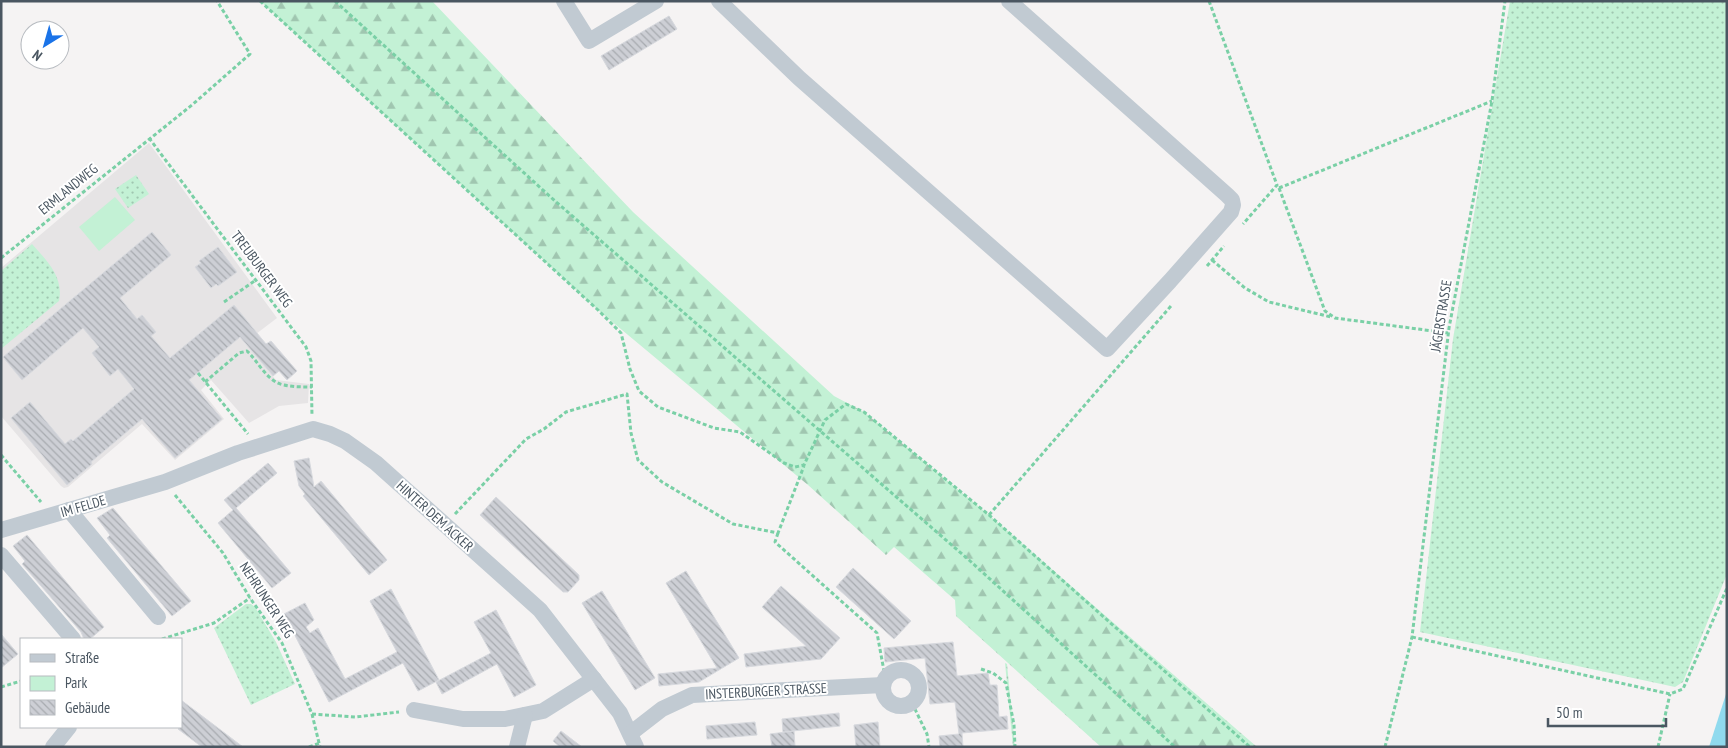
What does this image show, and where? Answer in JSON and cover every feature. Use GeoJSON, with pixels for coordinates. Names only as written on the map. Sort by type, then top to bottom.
{"type":"FeatureCollection","features":[{"type":"Feature","properties":{"kind":"street"},"geometry":{"type":"LineString","coordinates":[[564,1],[589,41],[656,1]]}},
{"type":"Feature","properties":{"kind":"street"},"geometry":{"type":"LineString","coordinates":[[719,1],[806,85],[1107,349],[1231,212],[1232,200],[1009,1]]}},
{"type":"Feature","properties":{"kind":"street"},"geometry":{"type":"LineString","coordinates":[[165,482],[238,453],[313,429]]}},
{"type":"Feature","properties":{"kind":"street","name":"HINTER DEM ACKER"},"geometry":{"type":"LineString","coordinates":[[313,429],[345,441],[376,463],[540,610],[620,712],[633,740]]}},
{"type":"Feature","properties":{"kind":"street","name":"IM FELDE"},"geometry":{"type":"LineString","coordinates":[[1,530],[165,482]]}},
{"type":"Feature","properties":{"kind":"street"},"geometry":{"type":"LineString","coordinates":[[69,510],[158,617]]}},
{"type":"Feature","properties":{"kind":"street"},"geometry":{"type":"LineString","coordinates":[[1,555],[72,638]]}},
{"type":"Feature","properties":{"kind":"street","name":"INSTERBURGER STRASSE"},"geometry":{"type":"LineString","coordinates":[[633,740],[662,709],[692,695],[885,681],[891,673],[901,670],[915,676],[919,688],[912,703]]}},
{"type":"Feature","properties":{"kind":"street"},"geometry":{"type":"LineString","coordinates":[[414,710],[463,719],[505,719],[543,711],[594,679]]}},
{"type":"Feature","properties":{"kind":"street"},"geometry":{"type":"LineString","coordinates":[[885,681],[885,697],[894,705],[900,707],[912,703]]}},
{"type":"Feature","properties":{"kind":"street"},"geometry":{"type":"LineString","coordinates":[[517,747],[525,714]]}},
{"type":"Feature","properties":{"kind":"street"},"geometry":{"type":"LineString","coordinates":[[53,747],[68,728]]}},
{"type":"Feature","properties":{"kind":"path","name":"ERMLANDWEG"},"geometry":{"type":"LineString","coordinates":[[1,258],[192,105],[250,54],[217,1]]}},
{"type":"Feature","properties":{"kind":"path"},"geometry":{"type":"LineString","coordinates":[[260,1],[621,333],[630,369],[639,391],[658,407],[714,428],[740,432],[784,463],[795,467],[804,465]]}},
{"type":"Feature","properties":{"kind":"path"},"geometry":{"type":"LineString","coordinates":[[335,1],[562,207],[969,560],[1175,747]]}},
{"type":"Feature","properties":{"kind":"path","name":"JÄGERSTRASSE"},"geometry":{"type":"LineString","coordinates":[[1385,747],[1412,636],[1448,333],[1492,101],[1506,1]]}},
{"type":"Feature","properties":{"kind":"path"},"geometry":{"type":"LineString","coordinates":[[1335,318],[1325,311],[1278,187],[1492,101]]}},
{"type":"Feature","properties":{"kind":"path","name":"TREUBURGER WEG"},"geometry":{"type":"LineString","coordinates":[[150,138],[306,346],[311,361],[313,429]]}},
{"type":"Feature","properties":{"kind":"path"},"geometry":{"type":"LineString","coordinates":[[1212,260],[1245,288],[1269,302],[1335,318],[1448,333]]}},
{"type":"Feature","properties":{"kind":"path"},"geometry":{"type":"LineString","coordinates":[[224,302],[256,280]]}},
{"type":"Feature","properties":{"kind":"path"},"geometry":{"type":"LineString","coordinates":[[205,382],[239,353],[247,350],[278,384],[312,387]]}},
{"type":"Feature","properties":{"kind":"path"},"geometry":{"type":"LineString","coordinates":[[198,373],[258,447]]}},
{"type":"Feature","properties":{"kind":"path"},"geometry":{"type":"LineString","coordinates":[[445,526],[526,439],[544,430],[566,412],[627,394],[638,460],[644,466],[662,482],[733,524],[778,533]]}},
{"type":"Feature","properties":{"kind":"path"},"geometry":{"type":"LineString","coordinates":[[885,681],[877,633],[775,542],[804,465],[825,420],[846,404],[864,412],[989,515],[1250,747]]}},
{"type":"Feature","properties":{"kind":"path"},"geometry":{"type":"LineString","coordinates":[[1,455],[52,515]]}},
{"type":"Feature","properties":{"kind":"path","name":"NEHRUNGER WEG"},"geometry":{"type":"LineString","coordinates":[[165,482],[223,553],[250,598],[282,643],[312,714],[320,745]]}},
{"type":"Feature","properties":{"kind":"path"},"geometry":{"type":"LineString","coordinates":[[1412,636],[1670,694],[1683,689],[1727,588]]}},
{"type":"Feature","properties":{"kind":"path"},"geometry":{"type":"LineString","coordinates":[[165,638],[214,623],[250,598]]}},
{"type":"Feature","properties":{"kind":"path"},"geometry":{"type":"LineString","coordinates":[[981,669],[993,673],[1006,683],[1014,725],[1015,747]]}},
{"type":"Feature","properties":{"kind":"path"},"geometry":{"type":"LineString","coordinates":[[1,687],[20,681]]}},
{"type":"Feature","properties":{"kind":"path"},"geometry":{"type":"LineString","coordinates":[[1658,747],[1670,694]]}},
{"type":"Feature","properties":{"kind":"path"},"geometry":{"type":"LineString","coordinates":[[912,703],[927,734],[928,747]]}},
{"type":"Feature","properties":{"kind":"path"},"geometry":{"type":"LineString","coordinates":[[312,714],[356,717],[414,710]]}},
{"type":"Feature","properties":{"kind":"path"},"geometry":{"type":"LineString","coordinates":[[309,747],[320,745]]}},
{"type":"Feature","properties":{"kind":"shaded area"},"geometry":{"type":"Polygon","coordinates":[[[149,143],[277,318],[256,334],[242,339],[276,380],[309,384],[308,403],[279,406],[249,423],[211,380],[201,390],[224,419],[175,460],[142,424],[68,487],[64,488],[1,416],[1,268],[149,143]]]}},
{"type":"Feature","properties":{"kind":"green space"},"geometry":{"type":"Polygon","coordinates":[[[260,1],[432,1],[633,212],[834,396],[864,412],[989,515],[1257,747],[1101,747],[956,616],[955,600],[894,547],[886,555],[808,485],[598,310],[260,1]]]}},
{"type":"Feature","properties":{"kind":"green space"},"geometry":{"type":"Polygon","coordinates":[[[1510,1],[1727,1],[1727,574],[1683,682],[1675,687],[1420,632],[1453,339],[1510,1]]]}},
{"type":"Feature","properties":{"kind":"green space"},"geometry":{"type":"Polygon","coordinates":[[[136,175],[149,194],[128,208],[115,189],[136,175]]]}},
{"type":"Feature","properties":{"kind":"green space"},"geometry":{"type":"Polygon","coordinates":[[[115,197],[135,220],[99,251],[79,227],[115,197]]]}},
{"type":"Feature","properties":{"kind":"green space"},"geometry":{"type":"Polygon","coordinates":[[[32,244],[57,277],[60,292],[59,301],[1,349],[1,271],[32,244]]]}},
{"type":"Feature","properties":{"kind":"green space"},"geometry":{"type":"Polygon","coordinates":[[[246,604],[251,604],[255,607],[276,642],[295,684],[251,705],[214,628],[246,604]]]}},
{"type":"Feature","properties":{"kind":"green space"},"geometry":{"type":"Polygon","coordinates":[[[1005,663],[1007,664],[1015,747],[1013,747],[1005,663]]]}},
{"type":"Feature","properties":{"kind":"water"},"geometry":{"type":"Polygon","coordinates":[[[1727,691],[1727,747],[1709,747],[1727,691]]]}},
{"type":"Feature","properties":{"kind":"building"},"geometry":{"type":"Polygon","coordinates":[[[669,16],[677,29],[609,70],[601,56],[669,16]]]}},
{"type":"Feature","properties":{"kind":"building"},"geometry":{"type":"Polygon","coordinates":[[[152,232],[171,255],[120,298],[137,319],[142,315],[156,332],[151,336],[170,358],[234,305],[266,344],[271,341],[297,371],[287,380],[279,371],[273,376],[240,337],[189,380],[222,419],[175,458],[142,419],[67,485],[11,418],[30,402],[65,444],[71,439],[73,441],[134,389],[118,369],[110,376],[92,353],[99,347],[83,328],[22,380],[3,357],[152,232]]]}},
{"type":"Feature","properties":{"kind":"building"},"geometry":{"type":"Polygon","coordinates":[[[218,247],[237,272],[218,286],[216,284],[211,288],[195,267],[201,263],[199,261],[218,247]]]}},
{"type":"Feature","properties":{"kind":"building"},"geometry":{"type":"Polygon","coordinates":[[[309,458],[314,487],[321,481],[387,560],[369,575],[303,496],[305,494],[299,486],[294,461],[309,458]]]}},
{"type":"Feature","properties":{"kind":"building"},"geometry":{"type":"Polygon","coordinates":[[[268,463],[277,473],[236,508],[291,573],[272,588],[218,523],[233,510],[224,500],[268,463]]]}},
{"type":"Feature","properties":{"kind":"building"},"geometry":{"type":"Polygon","coordinates":[[[496,497],[579,575],[579,580],[568,592],[563,592],[480,515],[496,497]]]}},
{"type":"Feature","properties":{"kind":"building"},"geometry":{"type":"Polygon","coordinates":[[[113,508],[191,601],[172,616],[107,538],[110,535],[97,518],[113,508]]]}},
{"type":"Feature","properties":{"kind":"building"},"geometry":{"type":"Polygon","coordinates":[[[27,535],[104,627],[91,638],[84,638],[81,632],[22,564],[25,561],[13,546],[27,535]]]}},
{"type":"Feature","properties":{"kind":"building"},"geometry":{"type":"Polygon","coordinates":[[[853,568],[911,621],[894,639],[836,587],[853,568]]]}},
{"type":"Feature","properties":{"kind":"building"},"geometry":{"type":"Polygon","coordinates":[[[686,571],[739,658],[699,682],[659,686],[658,674],[717,668],[666,583],[686,571]]]}},
{"type":"Feature","properties":{"kind":"building"},"geometry":{"type":"Polygon","coordinates":[[[781,586],[840,638],[821,659],[746,667],[744,654],[806,646],[762,607],[781,586]]]}},
{"type":"Feature","properties":{"kind":"building"},"geometry":{"type":"Polygon","coordinates":[[[391,589],[439,680],[418,691],[403,663],[329,702],[284,614],[305,603],[314,620],[306,627],[310,633],[318,628],[345,679],[397,652],[370,601],[391,589]]]}},
{"type":"Feature","properties":{"kind":"building"},"geometry":{"type":"Polygon","coordinates":[[[602,591],[655,678],[635,690],[582,603],[602,591]]]}},
{"type":"Feature","properties":{"kind":"building"},"geometry":{"type":"Polygon","coordinates":[[[496,610],[536,685],[514,697],[497,664],[442,694],[436,682],[491,653],[474,622],[496,610]]]}},
{"type":"Feature","properties":{"kind":"building"},"geometry":{"type":"Polygon","coordinates":[[[1,634],[18,654],[1,668],[1,634]]]}},
{"type":"Feature","properties":{"kind":"building"},"geometry":{"type":"Polygon","coordinates":[[[953,642],[957,676],[988,673],[990,685],[997,685],[999,717],[1007,716],[1008,729],[962,733],[963,747],[940,747],[939,736],[959,734],[955,702],[930,704],[925,658],[885,662],[884,648],[953,642]]]}},
{"type":"Feature","properties":{"kind":"building"},"geometry":{"type":"Polygon","coordinates":[[[182,701],[243,747],[202,747],[178,729],[182,728],[182,701]]]}},
{"type":"Feature","properties":{"kind":"building"},"geometry":{"type":"Polygon","coordinates":[[[839,713],[840,726],[783,732],[782,719],[839,713]]]}},
{"type":"Feature","properties":{"kind":"building"},"geometry":{"type":"Polygon","coordinates":[[[755,722],[757,735],[707,739],[706,726],[755,722]]]}},
{"type":"Feature","properties":{"kind":"building"},"geometry":{"type":"Polygon","coordinates":[[[878,722],[880,747],[856,747],[854,725],[878,722]]]}},
{"type":"Feature","properties":{"kind":"building"},"geometry":{"type":"Polygon","coordinates":[[[561,731],[582,747],[560,747],[553,741],[561,731]]]}},
{"type":"Feature","properties":{"kind":"building"},"geometry":{"type":"Polygon","coordinates":[[[794,731],[795,747],[772,747],[770,734],[794,731]]]}}]}
